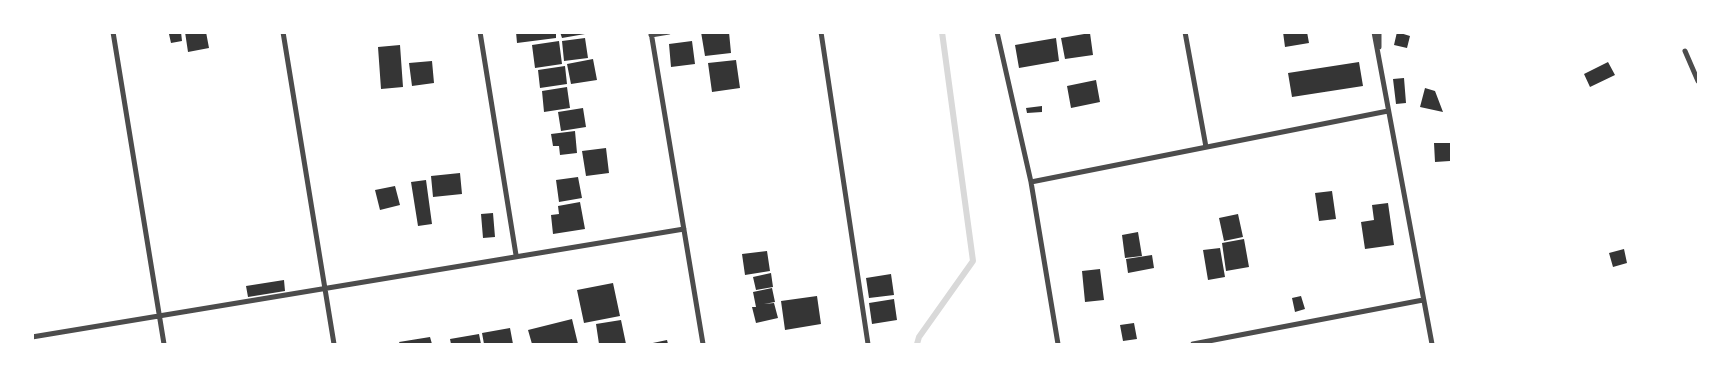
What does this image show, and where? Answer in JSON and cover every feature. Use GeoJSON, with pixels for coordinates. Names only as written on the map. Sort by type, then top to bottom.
{"type":"FeatureCollection","features":[{"type":"Feature","properties":{"kind":"street"},"geometry":{"type":"LineString","coordinates":[[113,32],[164,344]]}},
{"type":"Feature","properties":{"kind":"street"},"geometry":{"type":"LineString","coordinates":[[284,32],[334,344]]}},
{"type":"Feature","properties":{"kind":"street"},"geometry":{"type":"LineString","coordinates":[[480,32],[516,255]]}},
{"type":"Feature","properties":{"kind":"street"},"geometry":{"type":"LineString","coordinates":[[669,32],[651,34],[703,344]]}},
{"type":"Feature","properties":{"kind":"street"},"geometry":{"type":"LineString","coordinates":[[820,32],[868,344]]}},
{"type":"Feature","properties":{"kind":"street"},"geometry":{"type":"LineString","coordinates":[[997,32],[1031,182],[1058,344]]}},
{"type":"Feature","properties":{"kind":"street"},"geometry":{"type":"LineString","coordinates":[[1185,32],[1206,147]]}},
{"type":"Feature","properties":{"kind":"street"},"geometry":{"type":"LineString","coordinates":[[1374,32],[1432,344]]}},
{"type":"Feature","properties":{"kind":"street"},"geometry":{"type":"LineString","coordinates":[[1379,32],[1380,66]]}},
{"type":"Feature","properties":{"kind":"street"},"geometry":{"type":"LineString","coordinates":[[1685,51],[1698,81]]}},
{"type":"Feature","properties":{"kind":"street"},"geometry":{"type":"LineString","coordinates":[[1031,182],[1388,111]]}},
{"type":"Feature","properties":{"kind":"street"},"geometry":{"type":"LineString","coordinates":[[32,337],[326,290],[516,255],[684,229]]}},
{"type":"Feature","properties":{"kind":"street"},"geometry":{"type":"LineString","coordinates":[[1193,344],[1423,300]]}},
{"type":"Feature","properties":{"kind":"street"},"geometry":{"type":"LineString","coordinates":[[1227,338],[1229,344]]}},
{"type":"Feature","properties":{"kind":"building"},"geometry":{"type":"Polygon","coordinates":[[[181,32],[182,41],[171,43],[169,34],[181,32]]]}},
{"type":"Feature","properties":{"kind":"building"},"geometry":{"type":"Polygon","coordinates":[[[185,32],[206,32],[209,48],[188,52],[185,32]]]}},
{"type":"Feature","properties":{"kind":"building"},"geometry":{"type":"Polygon","coordinates":[[[516,32],[556,32],[556,38],[517,43],[516,32]]]}},
{"type":"Feature","properties":{"kind":"building"},"geometry":{"type":"Polygon","coordinates":[[[560,32],[585,32],[585,34],[562,38],[560,32]]]}},
{"type":"Feature","properties":{"kind":"building"},"geometry":{"type":"Polygon","coordinates":[[[701,32],[729,32],[731,53],[705,56],[701,32]]]}},
{"type":"Feature","properties":{"kind":"building"},"geometry":{"type":"Polygon","coordinates":[[[1283,32],[1307,32],[1309,43],[1285,47],[1283,32]]]}},
{"type":"Feature","properties":{"kind":"building"},"geometry":{"type":"Polygon","coordinates":[[[1397,32],[1410,36],[1407,48],[1394,45],[1397,32]]]}},
{"type":"Feature","properties":{"kind":"building"},"geometry":{"type":"Polygon","coordinates":[[[1090,33],[1093,55],[1065,59],[1061,38],[1090,33]]]}},
{"type":"Feature","properties":{"kind":"building"},"geometry":{"type":"Polygon","coordinates":[[[585,38],[588,58],[564,61],[562,41],[585,38]]]}},
{"type":"Feature","properties":{"kind":"building"},"geometry":{"type":"Polygon","coordinates":[[[1056,38],[1059,61],[1019,68],[1015,45],[1056,38]]]}},
{"type":"Feature","properties":{"kind":"building"},"geometry":{"type":"Polygon","coordinates":[[[559,41],[562,64],[535,68],[532,45],[559,41]]]}},
{"type":"Feature","properties":{"kind":"building"},"geometry":{"type":"Polygon","coordinates":[[[692,41],[695,64],[671,67],[669,44],[692,41]]]}},
{"type":"Feature","properties":{"kind":"building"},"geometry":{"type":"Polygon","coordinates":[[[400,45],[403,87],[381,89],[378,47],[400,45]]]}},
{"type":"Feature","properties":{"kind":"building"},"geometry":{"type":"Polygon","coordinates":[[[593,59],[597,80],[571,84],[567,64],[593,59]]]}},
{"type":"Feature","properties":{"kind":"building"},"geometry":{"type":"Polygon","coordinates":[[[736,60],[740,88],[712,92],[708,63],[736,60]]]}},
{"type":"Feature","properties":{"kind":"building"},"geometry":{"type":"Polygon","coordinates":[[[432,61],[434,83],[412,86],[409,63],[432,61]]]}},
{"type":"Feature","properties":{"kind":"building"},"geometry":{"type":"Polygon","coordinates":[[[1359,62],[1363,86],[1292,97],[1288,73],[1359,62]]]}},
{"type":"Feature","properties":{"kind":"building"},"geometry":{"type":"Polygon","coordinates":[[[1608,62],[1615,75],[1590,87],[1584,74],[1608,62]]]}},
{"type":"Feature","properties":{"kind":"building"},"geometry":{"type":"Polygon","coordinates":[[[565,66],[567,84],[540,88],[538,70],[565,66]]]}},
{"type":"Feature","properties":{"kind":"building"},"geometry":{"type":"Polygon","coordinates":[[[1404,78],[1406,103],[1396,104],[1393,79],[1404,78]]]}},
{"type":"Feature","properties":{"kind":"building"},"geometry":{"type":"Polygon","coordinates":[[[1096,80],[1100,102],[1071,108],[1067,86],[1096,80]]]}},
{"type":"Feature","properties":{"kind":"building"},"geometry":{"type":"Polygon","coordinates":[[[567,87],[570,108],[544,112],[542,91],[567,87]]]}},
{"type":"Feature","properties":{"kind":"building"},"geometry":{"type":"Polygon","coordinates":[[[1425,88],[1435,91],[1443,112],[1420,107],[1425,88]]]}},
{"type":"Feature","properties":{"kind":"building"},"geometry":{"type":"Polygon","coordinates":[[[1042,106],[1042,112],[1027,113],[1026,108],[1042,106]]]}},
{"type":"Feature","properties":{"kind":"building"},"geometry":{"type":"Polygon","coordinates":[[[583,108],[586,127],[561,131],[558,112],[583,108]]]}},
{"type":"Feature","properties":{"kind":"building"},"geometry":{"type":"Polygon","coordinates":[[[575,131],[577,153],[560,155],[559,146],[553,146],[551,134],[575,131]]]}},
{"type":"Feature","properties":{"kind":"building"},"geometry":{"type":"Polygon","coordinates":[[[1434,143],[1450,143],[1450,161],[1435,162],[1434,143]]]}},
{"type":"Feature","properties":{"kind":"building"},"geometry":{"type":"Polygon","coordinates":[[[606,148],[609,173],[586,176],[582,151],[606,148]]]}},
{"type":"Feature","properties":{"kind":"building"},"geometry":{"type":"Polygon","coordinates":[[[460,173],[462,194],[433,197],[431,176],[460,173]]]}},
{"type":"Feature","properties":{"kind":"building"},"geometry":{"type":"Polygon","coordinates":[[[578,177],[582,198],[559,202],[556,180],[578,177]]]}},
{"type":"Feature","properties":{"kind":"building"},"geometry":{"type":"Polygon","coordinates":[[[426,180],[432,224],[418,226],[411,182],[426,180]]]}},
{"type":"Feature","properties":{"kind":"building"},"geometry":{"type":"Polygon","coordinates":[[[395,186],[400,205],[380,210],[375,190],[395,186]]]}},
{"type":"Feature","properties":{"kind":"building"},"geometry":{"type":"Polygon","coordinates":[[[1332,191],[1336,219],[1319,221],[1315,193],[1332,191]]]}},
{"type":"Feature","properties":{"kind":"building"},"geometry":{"type":"Polygon","coordinates":[[[580,202],[585,229],[553,234],[551,215],[559,214],[558,206],[580,202]]]}},
{"type":"Feature","properties":{"kind":"building"},"geometry":{"type":"Polygon","coordinates":[[[1388,203],[1394,245],[1365,249],[1361,222],[1374,220],[1372,205],[1388,203]]]}},
{"type":"Feature","properties":{"kind":"building"},"geometry":{"type":"Polygon","coordinates":[[[493,213],[495,237],[483,238],[481,214],[493,213]]]}},
{"type":"Feature","properties":{"kind":"building"},"geometry":{"type":"Polygon","coordinates":[[[1238,214],[1243,237],[1224,241],[1219,218],[1238,214]]]}},
{"type":"Feature","properties":{"kind":"building"},"geometry":{"type":"Polygon","coordinates":[[[1138,232],[1142,256],[1125,258],[1122,235],[1138,232]]]}},
{"type":"Feature","properties":{"kind":"building"},"geometry":{"type":"Polygon","coordinates":[[[1244,239],[1249,267],[1226,271],[1222,243],[1244,239]]]}},
{"type":"Feature","properties":{"kind":"building"},"geometry":{"type":"Polygon","coordinates":[[[1220,248],[1225,277],[1208,280],[1203,250],[1220,248]]]}},
{"type":"Feature","properties":{"kind":"building"},"geometry":{"type":"Polygon","coordinates":[[[1624,249],[1627,263],[1613,267],[1609,253],[1624,249]]]}},
{"type":"Feature","properties":{"kind":"building"},"geometry":{"type":"Polygon","coordinates":[[[767,251],[770,271],[745,275],[742,254],[767,251]]]}},
{"type":"Feature","properties":{"kind":"building"},"geometry":{"type":"Polygon","coordinates":[[[1152,255],[1154,268],[1128,273],[1126,259],[1152,255]]]}},
{"type":"Feature","properties":{"kind":"building"},"geometry":{"type":"Polygon","coordinates":[[[1100,269],[1104,300],[1085,302],[1082,271],[1100,269]]]}},
{"type":"Feature","properties":{"kind":"building"},"geometry":{"type":"Polygon","coordinates":[[[771,273],[773,287],[756,290],[753,277],[771,273]]]}},
{"type":"Feature","properties":{"kind":"building"},"geometry":{"type":"Polygon","coordinates":[[[891,274],[894,295],[869,298],[866,278],[891,274]]]}},
{"type":"Feature","properties":{"kind":"building"},"geometry":{"type":"Polygon","coordinates":[[[284,280],[285,291],[248,297],[246,286],[284,280]]]}},
{"type":"Feature","properties":{"kind":"building"},"geometry":{"type":"Polygon","coordinates":[[[613,283],[620,316],[584,323],[577,290],[613,283]]]}},
{"type":"Feature","properties":{"kind":"building"},"geometry":{"type":"Polygon","coordinates":[[[772,288],[775,302],[764,304],[774,303],[778,318],[756,323],[752,307],[756,307],[753,292],[772,288]]]}},
{"type":"Feature","properties":{"kind":"building"},"geometry":{"type":"Polygon","coordinates":[[[817,296],[821,324],[785,330],[781,301],[817,296]]]}},
{"type":"Feature","properties":{"kind":"building"},"geometry":{"type":"Polygon","coordinates":[[[1301,296],[1305,309],[1295,312],[1292,298],[1301,296]]]}},
{"type":"Feature","properties":{"kind":"building"},"geometry":{"type":"Polygon","coordinates":[[[894,299],[897,320],[872,324],[869,303],[894,299]]]}},
{"type":"Feature","properties":{"kind":"building"},"geometry":{"type":"Polygon","coordinates":[[[572,319],[578,344],[532,344],[528,330],[572,319]]]}},
{"type":"Feature","properties":{"kind":"building"},"geometry":{"type":"Polygon","coordinates":[[[621,320],[626,344],[599,344],[596,324],[621,320]]]}},
{"type":"Feature","properties":{"kind":"building"},"geometry":{"type":"Polygon","coordinates":[[[1134,323],[1137,339],[1123,341],[1120,325],[1134,323]]]}},
{"type":"Feature","properties":{"kind":"building"},"geometry":{"type":"Polygon","coordinates":[[[510,328],[513,344],[484,344],[482,333],[510,328]]]}},
{"type":"Feature","properties":{"kind":"building"},"geometry":{"type":"Polygon","coordinates":[[[479,334],[481,344],[451,344],[450,339],[479,334]]]}},
{"type":"Feature","properties":{"kind":"building"},"geometry":{"type":"Polygon","coordinates":[[[430,337],[432,344],[400,344],[399,342],[430,337]]]}},
{"type":"Feature","properties":{"kind":"building"},"geometry":{"type":"Polygon","coordinates":[[[667,340],[668,344],[648,344],[667,340]]]}},
{"type":"Feature","properties":{"kind":"waterway"},"geometry":{"type":"LineString","coordinates":[[917,344],[919,337],[973,261],[942,32]]}}]}
